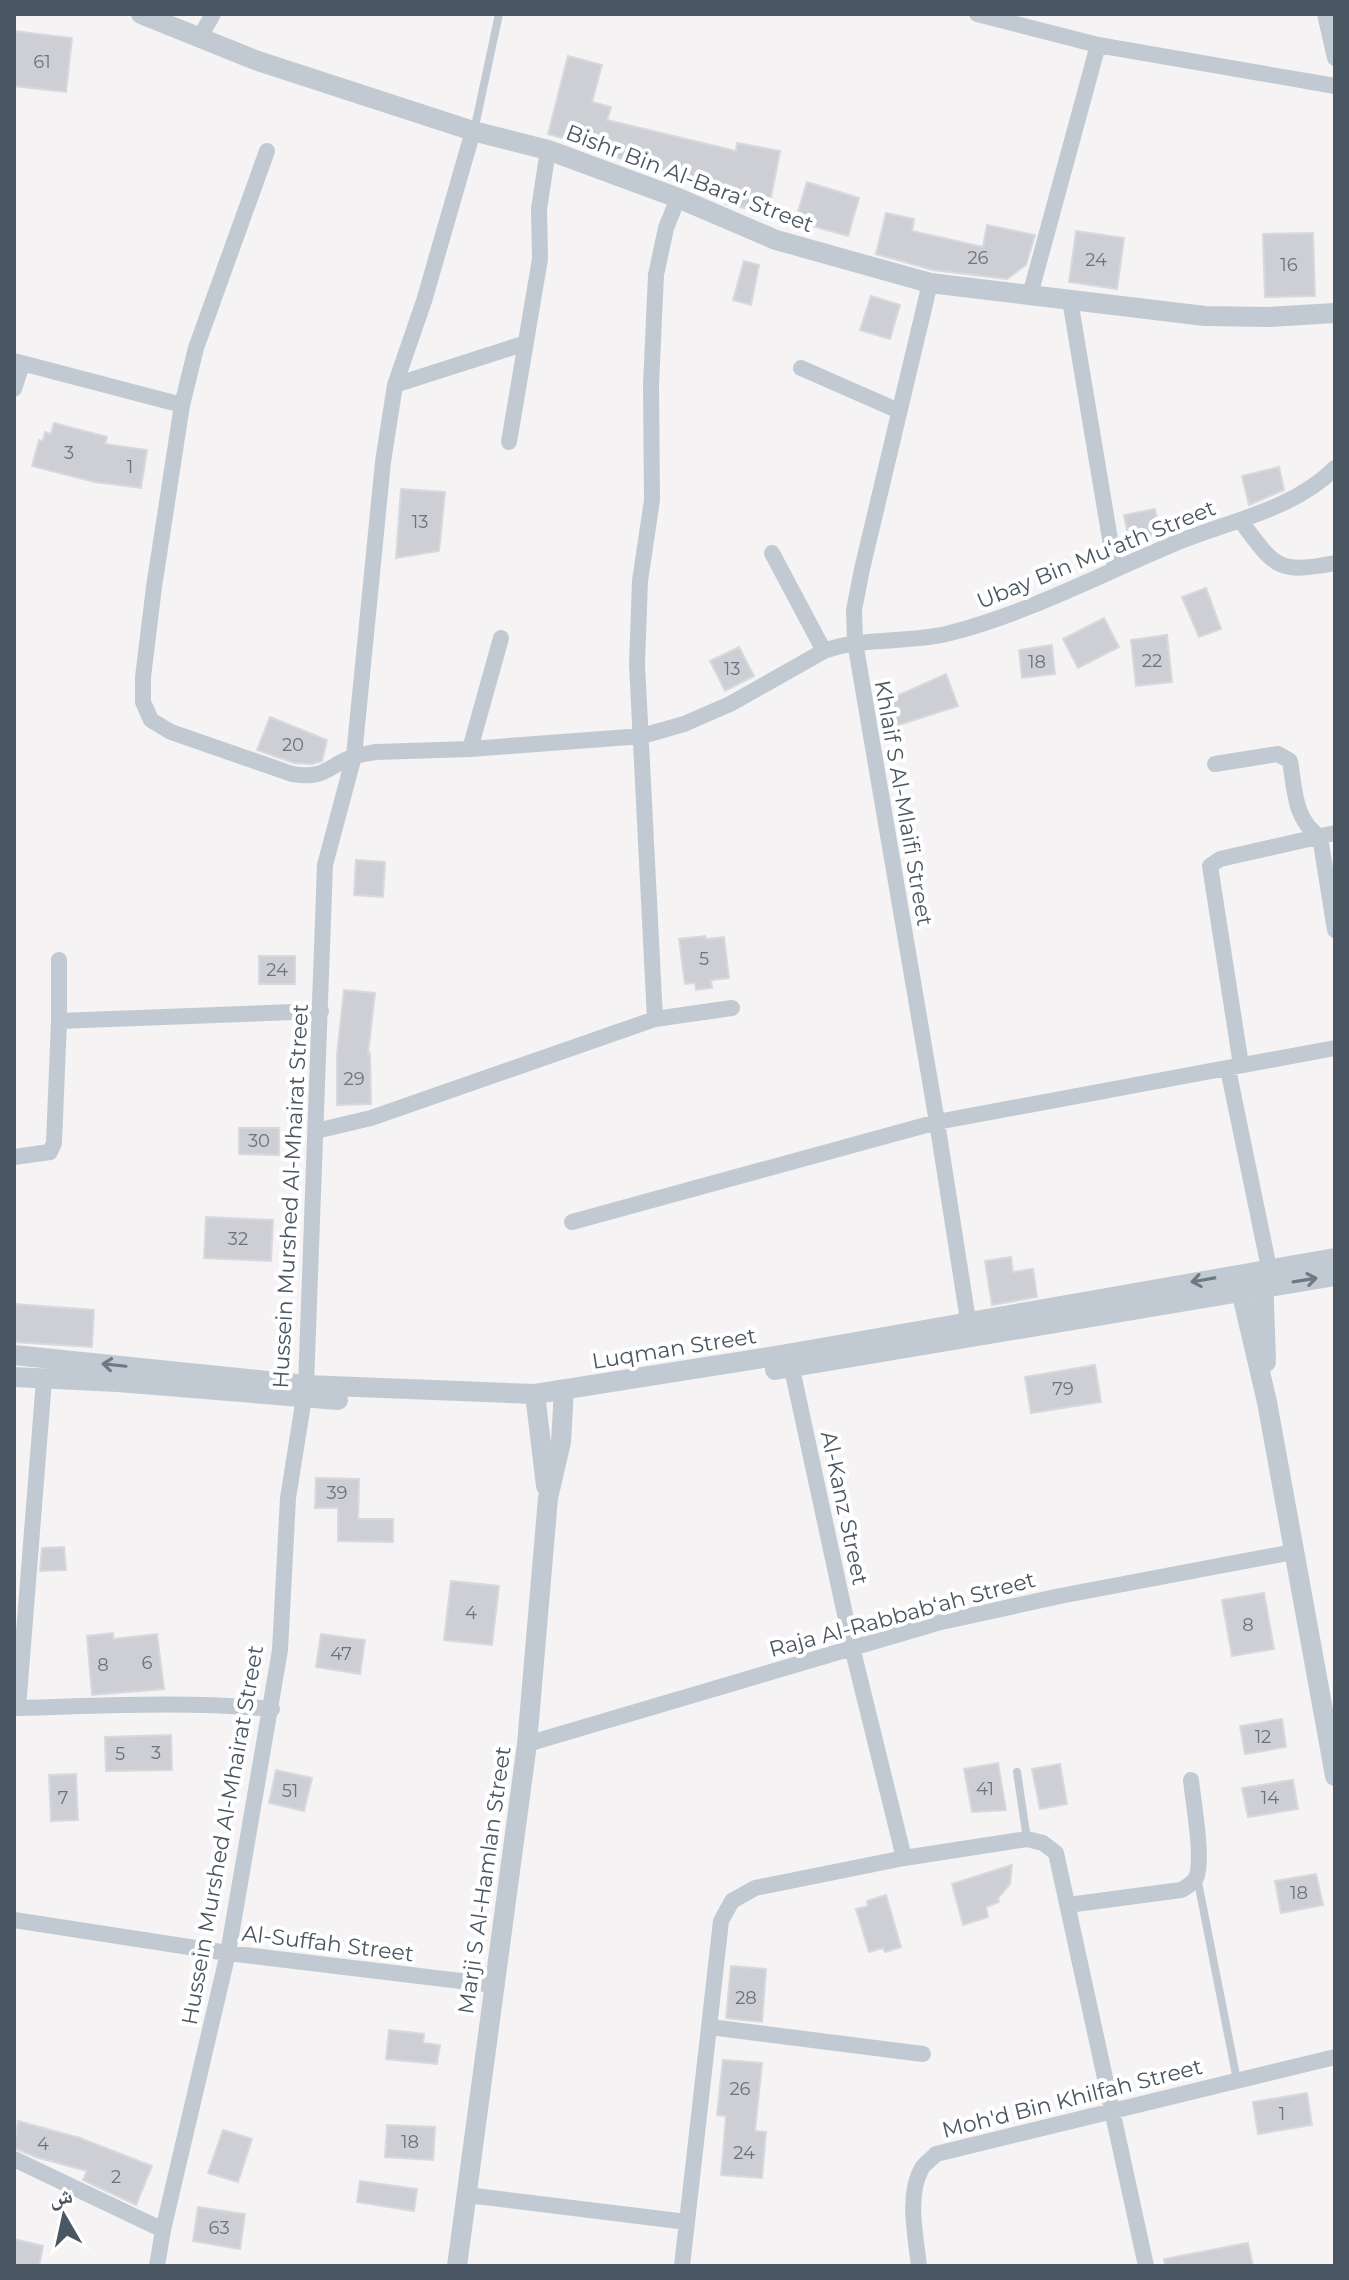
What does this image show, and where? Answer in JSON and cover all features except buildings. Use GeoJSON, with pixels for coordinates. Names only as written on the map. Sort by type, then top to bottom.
{"type":"FeatureCollection","features":[{"type":"Feature","properties":{"kind":"street","name":"Bishr Bin Al-Bara‘ Street"},"geometry":{"type":"LineString","coordinates":[[141,14],[255,60],[473,131],[548,150],[678,198],[776,240],[930,283],[1205,316],[1268,317],[1335,313]]}},
{"type":"Feature","properties":{"kind":"street"},"geometry":{"type":"LineString","coordinates":[[200,37],[213,14]]}},
{"type":"Feature","properties":{"kind":"street"},"geometry":{"type":"LineString","coordinates":[[977,14],[1098,45],[1335,86]]}},
{"type":"Feature","properties":{"kind":"street"},"geometry":{"type":"LineString","coordinates":[[1325,14],[1335,58]]}},
{"type":"Feature","properties":{"kind":"street"},"geometry":{"type":"LineString","coordinates":[[1030,295],[1098,45]]}},
{"type":"Feature","properties":{"kind":"street","name":"Hussein Murshed Al-Mhairat Street"},"geometry":{"type":"LineString","coordinates":[[157,2266],[228,1953],[280,1650],[288,1498],[305,1392],[325,865],[354,756],[383,462],[395,385],[424,301],[473,131]]}},
{"type":"Feature","properties":{"kind":"street"},"geometry":{"type":"LineString","coordinates":[[509,442],[540,259],[539,209],[548,150]]}},
{"type":"Feature","properties":{"kind":"street"},"geometry":{"type":"LineString","coordinates":[[267,151],[196,348],[182,405],[143,677],[143,702],[151,720],[171,732],[292,774],[307,776],[325,773],[354,756]]}},
{"type":"Feature","properties":{"kind":"street"},"geometry":{"type":"LineString","coordinates":[[655,1019],[637,664],[640,581],[652,500],[651,385],[656,275],[666,228],[678,198]]}},
{"type":"Feature","properties":{"kind":"street","name":"Khlaif S Al-Mlaifi Street"},"geometry":{"type":"LineString","coordinates":[[930,283],[862,569],[854,610],[855,642],[969,1328]]}},
{"type":"Feature","properties":{"kind":"street"},"geometry":{"type":"LineString","coordinates":[[1070,300],[1115,569]]}},
{"type":"Feature","properties":{"kind":"street"},"geometry":{"type":"LineString","coordinates":[[395,385],[526,343]]}},
{"type":"Feature","properties":{"kind":"street"},"geometry":{"type":"LineString","coordinates":[[14,389],[18,362],[182,405]]}},
{"type":"Feature","properties":{"kind":"street"},"geometry":{"type":"LineString","coordinates":[[801,368],[899,411]]}},
{"type":"Feature","properties":{"kind":"street","name":"Ubay Bin Mu‘ath Street"},"geometry":{"type":"LineString","coordinates":[[354,756],[376,752],[470,749],[642,736],[684,724],[730,704],[824,651],[855,642],[915,639],[981,624],[1029,608],[1174,543],[1286,502],[1319,484],[1335,468]]}},
{"type":"Feature","properties":{"kind":"street"},"geometry":{"type":"LineString","coordinates":[[1240,520],[1275,564],[1308,569],[1335,563]]}},
{"type":"Feature","properties":{"kind":"street"},"geometry":{"type":"LineString","coordinates":[[772,553],[824,651]]}},
{"type":"Feature","properties":{"kind":"street"},"geometry":{"type":"LineString","coordinates":[[470,749],[501,638]]}},
{"type":"Feature","properties":{"kind":"street"},"geometry":{"type":"LineString","coordinates":[[1215,764],[1278,754],[1290,761],[1299,814],[1307,829],[1328,835]]}},
{"type":"Feature","properties":{"kind":"street"},"geometry":{"type":"LineString","coordinates":[[1328,835],[1335,930]]}},
{"type":"Feature","properties":{"kind":"street"},"geometry":{"type":"LineString","coordinates":[[1267,1402],[1265,1275],[1210,866],[1220,859],[1328,835]]}},
{"type":"Feature","properties":{"kind":"street"},"geometry":{"type":"LineString","coordinates":[[14,1157],[50,1152],[54,1143],[59,960]]}},
{"type":"Feature","properties":{"kind":"street"},"geometry":{"type":"LineString","coordinates":[[316,1131],[371,1118],[655,1019],[732,1008]]}},
{"type":"Feature","properties":{"kind":"street"},"geometry":{"type":"LineString","coordinates":[[59,1021],[321,1011]]}},
{"type":"Feature","properties":{"kind":"street"},"geometry":{"type":"LineString","coordinates":[[572,1222],[937,1122],[1335,1048]]}},
{"type":"Feature","properties":{"kind":"street","name":"Luqman Street"},"geometry":{"type":"LineString","coordinates":[[14,1377],[535,1400],[790,1361],[1239,1282],[1335,1258]]}},
{"type":"Feature","properties":{"kind":"street","name":"Luqman Street"},"geometry":{"type":"LineString","coordinates":[[1265,1275],[1335,1276]]}},
{"type":"Feature","properties":{"kind":"street"},"geometry":{"type":"LineString","coordinates":[[1239,1282],[1267,1402],[1335,1776]]}},
{"type":"Feature","properties":{"kind":"street","name":"Luqman Street"},"geometry":{"type":"LineString","coordinates":[[14,1355],[305,1392]]}},
{"type":"Feature","properties":{"kind":"street","name":"Al-Kanz Street"},"geometry":{"type":"LineString","coordinates":[[790,1361],[852,1647],[904,1858]]}},
{"type":"Feature","properties":{"kind":"street"},"geometry":{"type":"LineString","coordinates":[[44,1380],[16,1708],[218,1704],[272,1709]]}},
{"type":"Feature","properties":{"kind":"street","name":"Marji S Al-Hamlan Street"},"geometry":{"type":"LineString","coordinates":[[457,2266],[527,1744],[548,1498],[561,1442],[564,1396]]}},
{"type":"Feature","properties":{"kind":"street","name":"Marji S Al-Hamlan Street"},"geometry":{"type":"LineString","coordinates":[[535,1400],[548,1498]]}},
{"type":"Feature","properties":{"kind":"street","name":"Raja Al-Rabbab‘ah Street"},"geometry":{"type":"LineString","coordinates":[[527,1744],[937,1623],[1060,1596],[1293,1552]]}},
{"type":"Feature","properties":{"kind":"street"},"geometry":{"type":"LineString","coordinates":[[1068,1905],[1181,1890],[1190,1885],[1196,1877],[1199,1863],[1191,1780]]}},
{"type":"Feature","properties":{"kind":"street"},"geometry":{"type":"LineString","coordinates":[[682,2266],[721,1921],[732,1901],[755,1888],[904,1858],[1027,1839],[1043,1843],[1056,1853],[1146,2266]]}},
{"type":"Feature","properties":{"kind":"street","name":"Al-Suffah Street"},"geometry":{"type":"LineString","coordinates":[[14,1920],[228,1953],[494,1985]]}},
{"type":"Feature","properties":{"kind":"street"},"geometry":{"type":"LineString","coordinates":[[710,2027],[923,2054]]}},
{"type":"Feature","properties":{"kind":"street","name":"Moh'd Bin Khilfah Street"},"geometry":{"type":"LineString","coordinates":[[919,2266],[914,2214],[916,2185],[923,2167],[936,2154],[1335,2057]]}},
{"type":"Feature","properties":{"kind":"street"},"geometry":{"type":"LineString","coordinates":[[14,2159],[163,2230]]}},
{"type":"Feature","properties":{"kind":"street"},"geometry":{"type":"LineString","coordinates":[[467,2195],[687,2222]]}},
{"type":"Feature","properties":{"kind":"lane"},"geometry":{"type":"LineString","coordinates":[[473,131],[499,14]]}},
{"type":"Feature","properties":{"kind":"lane"},"geometry":{"type":"LineString","coordinates":[[1017,1772],[1027,1839]]}},
{"type":"Feature","properties":{"kind":"lane"},"geometry":{"type":"LineString","coordinates":[[1196,1877],[1237,2080]]}}]}
